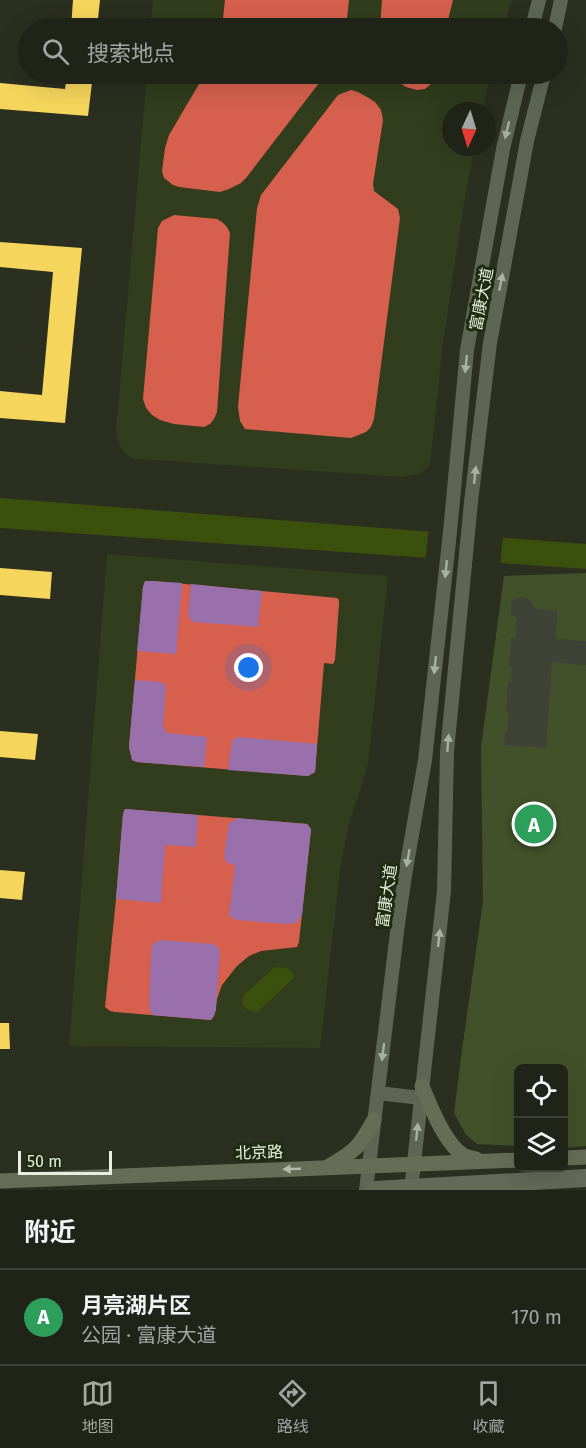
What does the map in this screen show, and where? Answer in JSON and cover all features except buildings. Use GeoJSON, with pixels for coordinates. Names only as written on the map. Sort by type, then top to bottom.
{"type":"FeatureCollection","features":[{"type":"Feature","properties":{"kind":"highway"},"geometry":{"type":"LineString","coordinates":[[375,1190],[586,1178]]}},
{"type":"Feature","properties":{"kind":"main road"},"geometry":{"type":"LineString","coordinates":[[421,1092],[452,1145],[463,1155],[482,1161]]}},
{"type":"Feature","properties":{"kind":"main road"},"geometry":{"type":"LineString","coordinates":[[325,1168],[353,1152],[374,1120]]}},
{"type":"Feature","properties":{"kind":"main road"},"geometry":{"type":"LineString","coordinates":[[568,1158],[586,1157]]}},
{"type":"Feature","properties":{"kind":"main road","name":"北京路"},"geometry":{"type":"LineString","coordinates":[[0,1181],[514,1160]]}},
{"type":"Feature","properties":{"kind":"street"},"geometry":{"type":"LineString","coordinates":[[534,18],[539,0]]}},
{"type":"Feature","properties":{"kind":"street"},"geometry":{"type":"LineString","coordinates":[[557,18],[561,0]]}},
{"type":"Feature","properties":{"kind":"street","name":"富康大道"},"geometry":{"type":"LineString","coordinates":[[366,1190],[405,875],[425,759],[467,350],[502,149],[518,84]]}},
{"type":"Feature","properties":{"kind":"street","name":"富康大道"},"geometry":{"type":"LineString","coordinates":[[421,1092],[444,891],[447,752],[470,534],[471,502],[490,343],[527,141],[541,84]]}},
{"type":"Feature","properties":{"kind":"street"},"geometry":{"type":"LineString","coordinates":[[378,1093],[421,1092],[411,1190]]}},
{"type":"Feature","properties":{"kind":"shaded area"},"geometry":{"type":"Polygon","coordinates":[[[153,0],[512,0],[506,18],[151,18],[153,0]]]}},
{"type":"Feature","properties":{"kind":"shaded area"},"geometry":{"type":"Polygon","coordinates":[[[146,84],[489,84],[484,102],[442,102],[442,156],[473,156],[443,343],[428,467],[420,474],[401,477],[140,459],[132,458],[119,445],[116,431],[146,84]]]}},
{"type":"Feature","properties":{"kind":"shaded area"},"geometry":{"type":"Polygon","coordinates":[[[0,498],[586,544],[586,569],[0,528],[0,498]]]}},
{"type":"Feature","properties":{"kind":"shaded area"},"geometry":{"type":"Polygon","coordinates":[[[107,554],[388,576],[368,765],[350,821],[341,862],[320,1048],[69,1046],[107,554]]]}},
{"type":"Feature","properties":{"kind":"shaded area"},"geometry":{"type":"Polygon","coordinates":[[[586,573],[586,1146],[568,1148],[568,1064],[514,1064],[514,1146],[477,1144],[466,1135],[454,1113],[483,901],[481,747],[504,576],[586,573]]]}},
{"type":"Feature","properties":{"kind":"shaded area"},"geometry":{"type":"Polygon","coordinates":[[[275,967],[292,971],[294,978],[257,1012],[246,1009],[242,1003],[243,996],[275,967]]]}},
{"type":"Feature","properties":{"kind":"pier"},"geometry":{"type":"Polygon","coordinates":[[[429,529],[503,534],[500,566],[425,561],[429,529]]]}},
{"type":"Feature","properties":{"kind":"place","name":"月亮湖片区"},"geometry":{"type":"Point","coordinates":[534,824]}}]}
